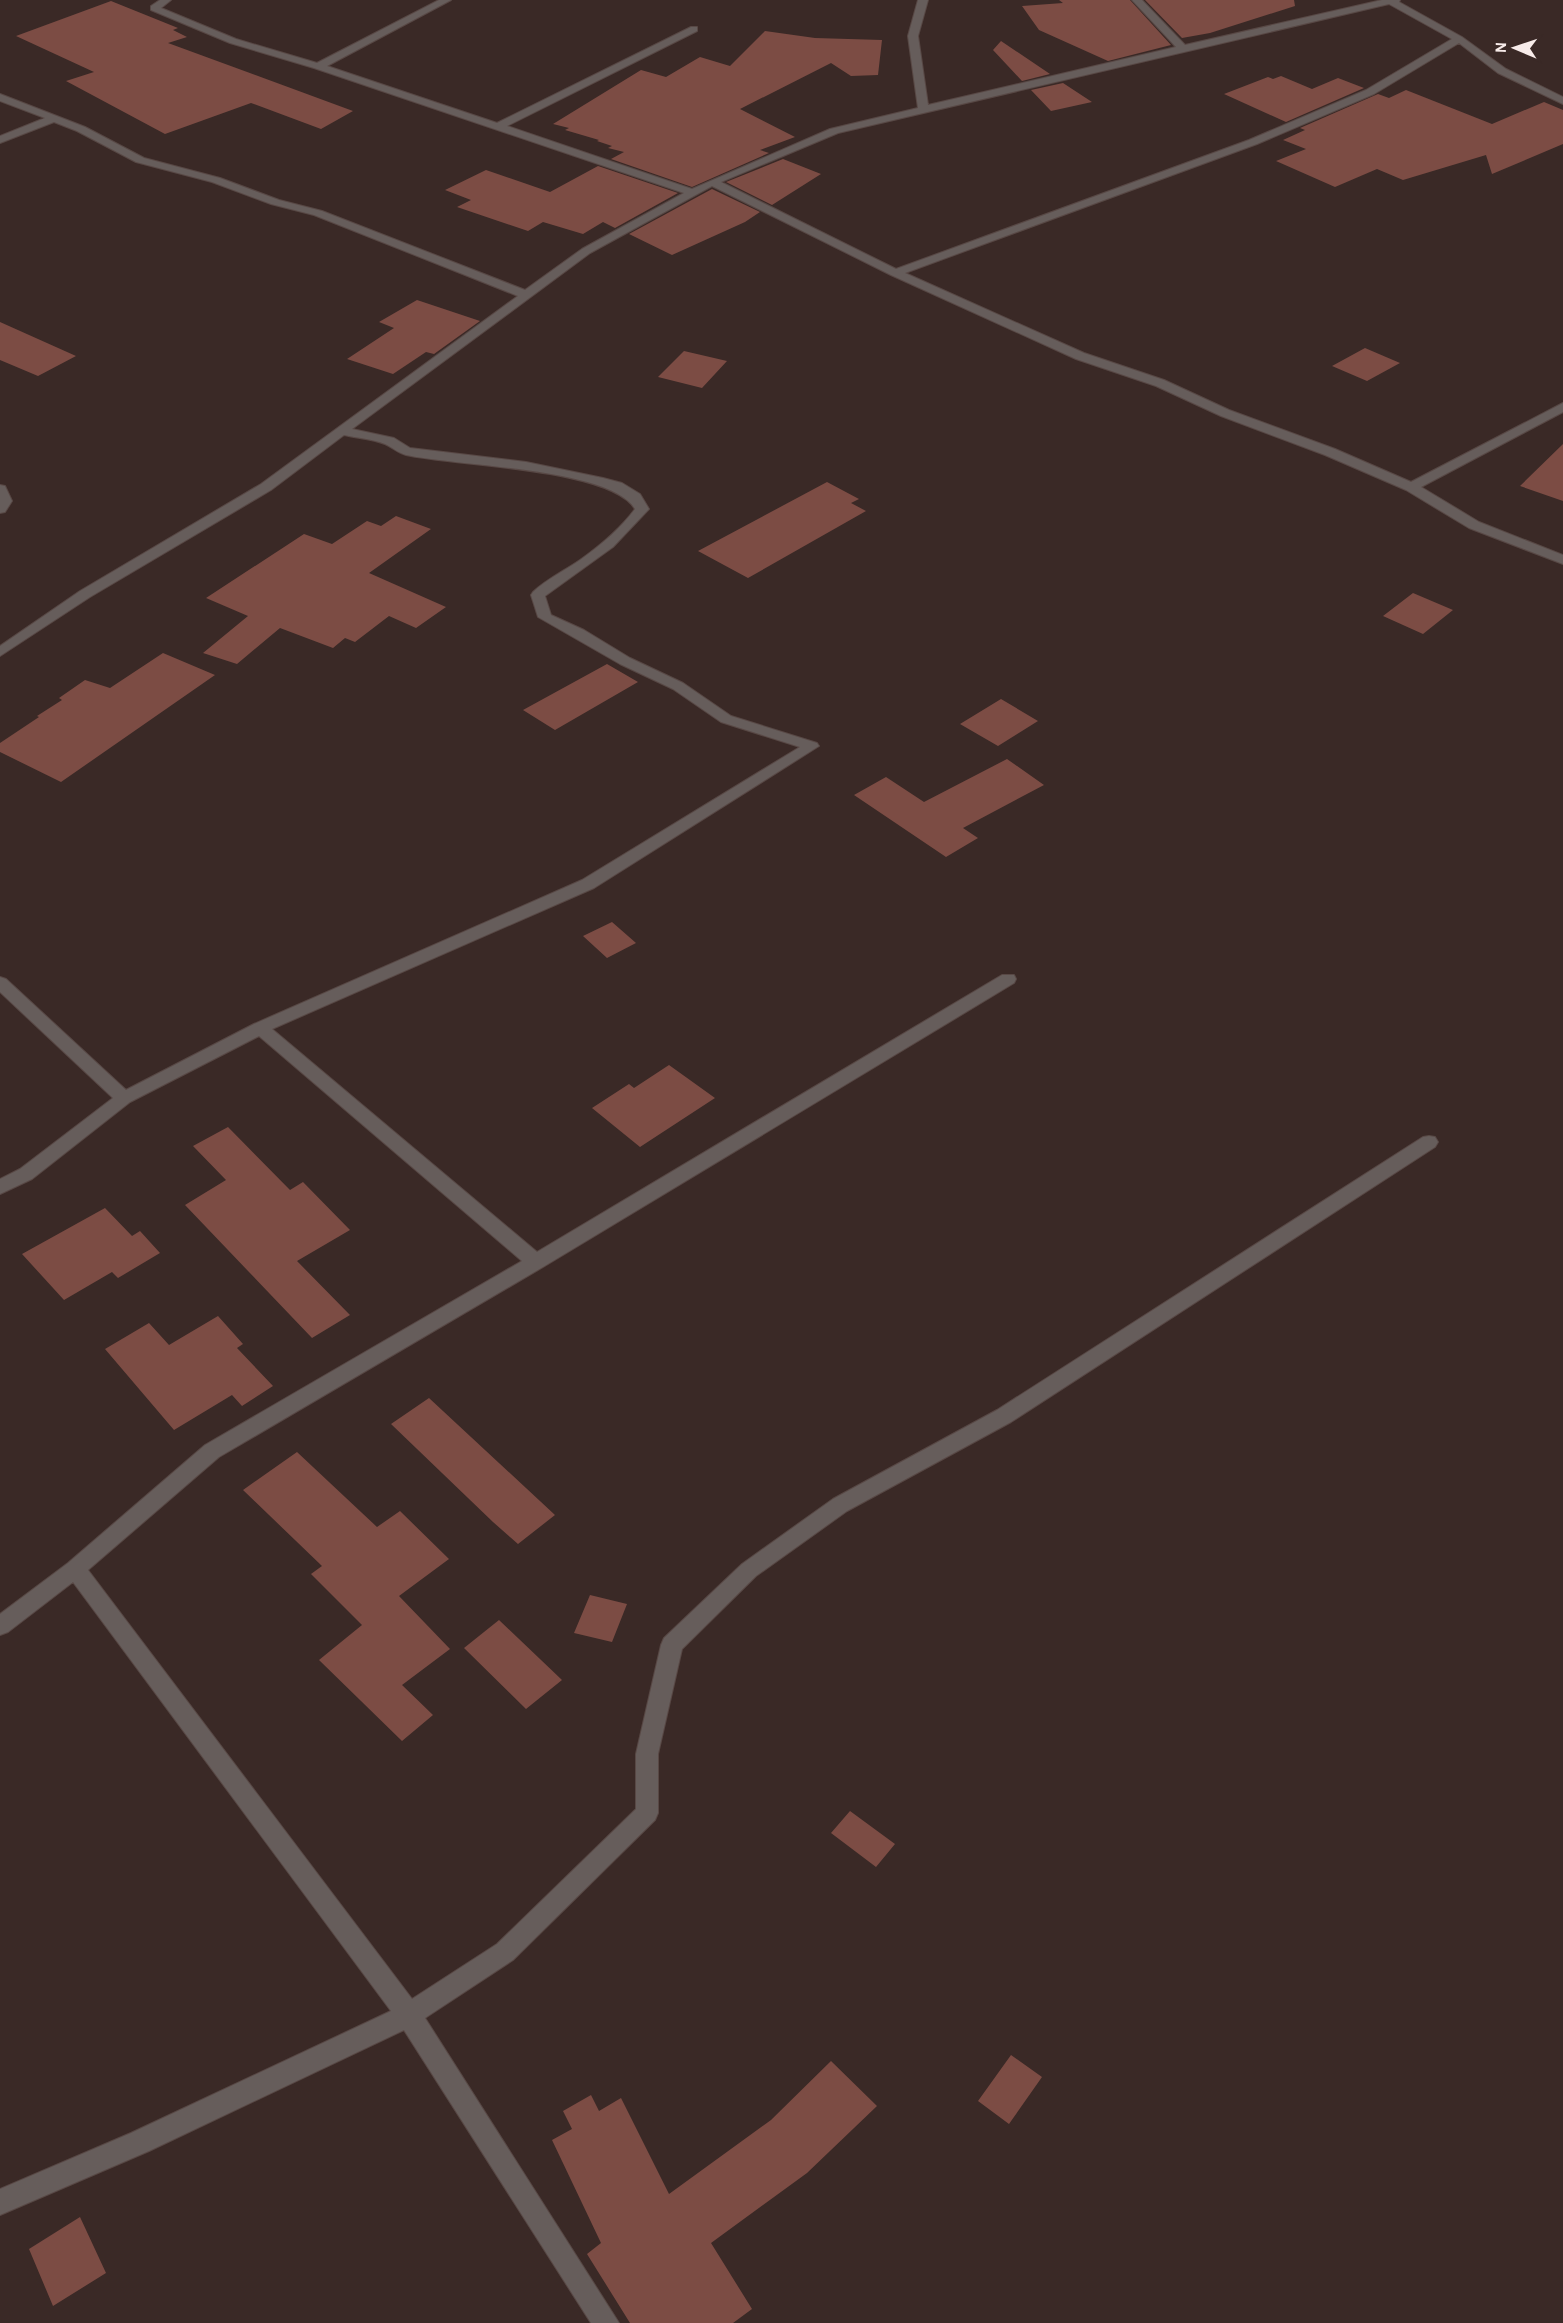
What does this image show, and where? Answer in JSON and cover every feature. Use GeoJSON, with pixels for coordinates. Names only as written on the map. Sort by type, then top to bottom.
{"type":"FeatureCollection","features":[{"type":"Feature","properties":{"kind":"street"},"geometry":{"type":"LineString","coordinates":[[166,0],[154,8],[233,41],[318,66],[691,192]]}},
{"type":"Feature","properties":{"kind":"street"},"geometry":{"type":"LineString","coordinates":[[318,66],[446,0]]}},
{"type":"Feature","properties":{"kind":"street"},"geometry":{"type":"LineString","coordinates":[[923,0],[913,36],[924,110]]}},
{"type":"Feature","properties":{"kind":"street"},"geometry":{"type":"LineString","coordinates":[[1137,0],[1182,48]]}},
{"type":"Feature","properties":{"kind":"street"},"geometry":{"type":"LineString","coordinates":[[0,652],[85,594],[267,487],[586,251],[711,182],[834,131],[1182,48],[1393,1],[1459,39],[1502,71],[1563,102]]}},
{"type":"Feature","properties":{"kind":"street"},"geometry":{"type":"LineString","coordinates":[[497,127],[694,29]]}},
{"type":"Feature","properties":{"kind":"street"},"geometry":{"type":"LineString","coordinates":[[895,273],[1252,142],[1370,92],[1459,39]]}},
{"type":"Feature","properties":{"kind":"street"},"geometry":{"type":"LineString","coordinates":[[0,97],[81,129],[140,160],[216,180],[275,202],[318,213],[526,295]]}},
{"type":"Feature","properties":{"kind":"street"},"geometry":{"type":"LineString","coordinates":[[0,140],[53,119]]}},
{"type":"Feature","properties":{"kind":"street"},"geometry":{"type":"LineString","coordinates":[[711,182],[895,273],[1080,356],[1160,382],[1225,413],[1330,452],[1411,487],[1474,525],[1563,560]]}},
{"type":"Feature","properties":{"kind":"street"},"geometry":{"type":"LineString","coordinates":[[1411,487],[1563,407]]}},
{"type":"Feature","properties":{"kind":"street"},"geometry":{"type":"LineString","coordinates":[[0,1187],[26,1174],[123,1098],[260,1028],[588,884],[812,746],[726,719],[678,686],[625,661],[579,633],[545,617],[538,595],[550,582],[583,564],[625,531],[642,509],[635,497],[617,486],[598,481],[526,466],[407,451],[388,441],[342,431]]}},
{"type":"Feature","properties":{"kind":"street"},"geometry":{"type":"LineString","coordinates":[[0,489],[5,501],[0,509]]}},
{"type":"Feature","properties":{"kind":"street"},"geometry":{"type":"LineString","coordinates":[[0,1626],[75,1569],[212,1451],[536,1262],[1008,979]]}},
{"type":"Feature","properties":{"kind":"street"},"geometry":{"type":"LineString","coordinates":[[0,983],[123,1098]]}},
{"type":"Feature","properties":{"kind":"street"},"geometry":{"type":"LineString","coordinates":[[260,1028],[536,1262]]}},
{"type":"Feature","properties":{"kind":"street"},"geometry":{"type":"LineString","coordinates":[[0,2202],[140,2142],[409,2014],[505,1952],[647,1813],[647,1754],[672,1646],[749,1570],[840,1505],[1004,1416],[1429,1142]]}},
{"type":"Feature","properties":{"kind":"street"},"geometry":{"type":"LineString","coordinates":[[75,1569],[409,2014],[606,2323]]}},
{"type":"Feature","properties":{"kind":"building"},"geometry":{"type":"Polygon","coordinates":[[[1059,0],[1130,0],[1171,45],[1108,61],[1039,30],[1022,6],[1063,3],[1059,0]]]}},
{"type":"Feature","properties":{"kind":"building"},"geometry":{"type":"Polygon","coordinates":[[[1145,0],[1294,0],[1295,6],[1210,33],[1182,38],[1145,0]]]}},
{"type":"Feature","properties":{"kind":"building"},"geometry":{"type":"Polygon","coordinates":[[[111,1],[178,28],[173,30],[187,37],[168,43],[353,111],[321,129],[251,103],[165,134],[66,81],[94,72],[16,36],[111,1]]]}},
{"type":"Feature","properties":{"kind":"building"},"geometry":{"type":"Polygon","coordinates":[[[765,31],[815,38],[882,40],[878,75],[851,76],[831,63],[740,109],[795,137],[760,150],[769,153],[692,187],[611,159],[624,152],[608,148],[612,146],[597,141],[599,140],[565,130],[569,128],[553,124],[641,70],[666,77],[700,57],[730,66],[765,31]]]}},
{"type":"Feature","properties":{"kind":"building"},"geometry":{"type":"Polygon","coordinates":[[[1001,41],[1050,74],[1022,81],[993,50],[1001,41]]]}},
{"type":"Feature","properties":{"kind":"building"},"geometry":{"type":"Polygon","coordinates":[[[1281,76],[1312,89],[1338,78],[1364,88],[1286,122],[1224,94],[1268,77],[1273,79],[1281,76]]]}},
{"type":"Feature","properties":{"kind":"building"},"geometry":{"type":"Polygon","coordinates":[[[1063,83],[1092,102],[1051,111],[1031,90],[1063,83]]]}},
{"type":"Feature","properties":{"kind":"building"},"geometry":{"type":"Polygon","coordinates":[[[1406,90],[1492,124],[1544,102],[1563,110],[1563,144],[1492,174],[1486,155],[1403,180],[1377,169],[1335,187],[1276,161],[1306,149],[1283,140],[1305,130],[1300,128],[1378,94],[1389,98],[1406,90]]]}},
{"type":"Feature","properties":{"kind":"building"},"geometry":{"type":"Polygon","coordinates":[[[783,159],[821,174],[772,205],[726,182],[783,159]]]}},
{"type":"Feature","properties":{"kind":"building"},"geometry":{"type":"Polygon","coordinates":[[[598,166],[678,193],[615,228],[603,222],[583,234],[543,222],[528,231],[457,207],[471,200],[445,190],[486,170],[550,192],[598,166]]]}},
{"type":"Feature","properties":{"kind":"building"},"geometry":{"type":"Polygon","coordinates":[[[712,189],[760,212],[745,222],[672,255],[629,234],[712,189]]]}},
{"type":"Feature","properties":{"kind":"building"},"geometry":{"type":"Polygon","coordinates":[[[417,300],[480,321],[434,354],[426,352],[393,374],[347,359],[394,328],[379,322],[417,300]]]}},
{"type":"Feature","properties":{"kind":"building"},"geometry":{"type":"Polygon","coordinates":[[[0,322],[76,356],[38,376],[0,360],[0,322]]]}},
{"type":"Feature","properties":{"kind":"building"},"geometry":{"type":"Polygon","coordinates":[[[1365,348],[1400,363],[1367,381],[1332,366],[1365,348]]]}},
{"type":"Feature","properties":{"kind":"building"},"geometry":{"type":"Polygon","coordinates":[[[684,351],[727,361],[702,388],[658,377],[684,351]]]}},
{"type":"Feature","properties":{"kind":"building"},"geometry":{"type":"Polygon","coordinates":[[[1563,444],[1563,501],[1520,486],[1563,444]]]}},
{"type":"Feature","properties":{"kind":"building"},"geometry":{"type":"Polygon","coordinates":[[[827,482],[859,499],[851,503],[866,511],[748,578],[698,551],[827,482]]]}},
{"type":"Feature","properties":{"kind":"building"},"geometry":{"type":"Polygon","coordinates":[[[396,516],[431,529],[369,573],[446,607],[416,628],[389,616],[355,642],[345,638],[333,648],[280,628],[237,664],[203,653],[248,616],[206,598],[304,534],[332,544],[367,521],[381,526],[396,516]]]}},
{"type":"Feature","properties":{"kind":"building"},"geometry":{"type":"Polygon","coordinates":[[[1413,593],[1453,610],[1423,634],[1383,616],[1413,593]]]}},
{"type":"Feature","properties":{"kind":"building"},"geometry":{"type":"Polygon","coordinates":[[[163,653],[215,675],[61,782],[0,752],[0,743],[62,700],[59,698],[85,680],[110,688],[163,653]]]}},
{"type":"Feature","properties":{"kind":"building"},"geometry":{"type":"Polygon","coordinates":[[[607,664],[638,682],[555,730],[523,710],[607,664]]]}},
{"type":"Feature","properties":{"kind":"building"},"geometry":{"type":"Polygon","coordinates":[[[1001,699],[1038,721],[998,746],[960,724],[1001,699]]]}},
{"type":"Feature","properties":{"kind":"building"},"geometry":{"type":"Polygon","coordinates":[[[1007,759],[1044,785],[963,828],[978,838],[946,857],[854,795],[886,777],[924,802],[1007,759]]]}},
{"type":"Feature","properties":{"kind":"building"},"geometry":{"type":"Polygon","coordinates":[[[612,922],[636,943],[607,958],[583,936],[612,922]]]}},
{"type":"Feature","properties":{"kind":"building"},"geometry":{"type":"Polygon","coordinates":[[[669,1065],[715,1098],[640,1147],[592,1108],[629,1084],[634,1088],[669,1065]]]}},
{"type":"Feature","properties":{"kind":"building"},"geometry":{"type":"Polygon","coordinates":[[[228,1127],[290,1190],[303,1182],[350,1230],[297,1261],[350,1315],[312,1338],[185,1205],[226,1180],[193,1146],[228,1127]]]}},
{"type":"Feature","properties":{"kind":"building"},"geometry":{"type":"Polygon","coordinates":[[[105,1208],[132,1236],[140,1231],[160,1253],[118,1278],[112,1272],[64,1300],[22,1254],[105,1208]]]}},
{"type":"Feature","properties":{"kind":"building"},"geometry":{"type":"Polygon","coordinates":[[[218,1316],[243,1344],[237,1348],[273,1386],[242,1406],[232,1395],[174,1430],[105,1349],[149,1323],[169,1345],[218,1316]]]}},
{"type":"Feature","properties":{"kind":"building"},"geometry":{"type":"Polygon","coordinates":[[[429,1398],[555,1515],[518,1544],[493,1522],[391,1424],[429,1398]]]}},
{"type":"Feature","properties":{"kind":"building"},"geometry":{"type":"Polygon","coordinates":[[[297,1452],[377,1527],[400,1511],[449,1559],[399,1596],[450,1649],[402,1685],[433,1715],[402,1741],[319,1660],[362,1625],[311,1574],[322,1566],[243,1490],[297,1452]]]}},
{"type":"Feature","properties":{"kind":"building"},"geometry":{"type":"Polygon","coordinates":[[[590,1595],[627,1604],[612,1642],[574,1633],[590,1595]]]}},
{"type":"Feature","properties":{"kind":"building"},"geometry":{"type":"Polygon","coordinates":[[[499,1620],[562,1680],[526,1709],[464,1648],[499,1620]]]}},
{"type":"Feature","properties":{"kind":"building"},"geometry":{"type":"Polygon","coordinates":[[[850,1811],[895,1844],[876,1867],[831,1833],[850,1811]]]}},
{"type":"Feature","properties":{"kind":"building"},"geometry":{"type":"Polygon","coordinates":[[[1011,2055],[1042,2077],[1009,2124],[978,2101],[1011,2055]]]}},
{"type":"Feature","properties":{"kind":"building"},"geometry":{"type":"Polygon","coordinates":[[[831,2061],[877,2106],[807,2173],[711,2243],[752,2309],[733,2323],[630,2323],[587,2254],[601,2243],[552,2140],[572,2129],[563,2111],[591,2095],[599,2111],[621,2098],[669,2194],[771,2120],[831,2061]]]}},
{"type":"Feature","properties":{"kind":"building"},"geometry":{"type":"Polygon","coordinates":[[[80,2217],[106,2273],[53,2306],[29,2249],[80,2217]]]}}]}
